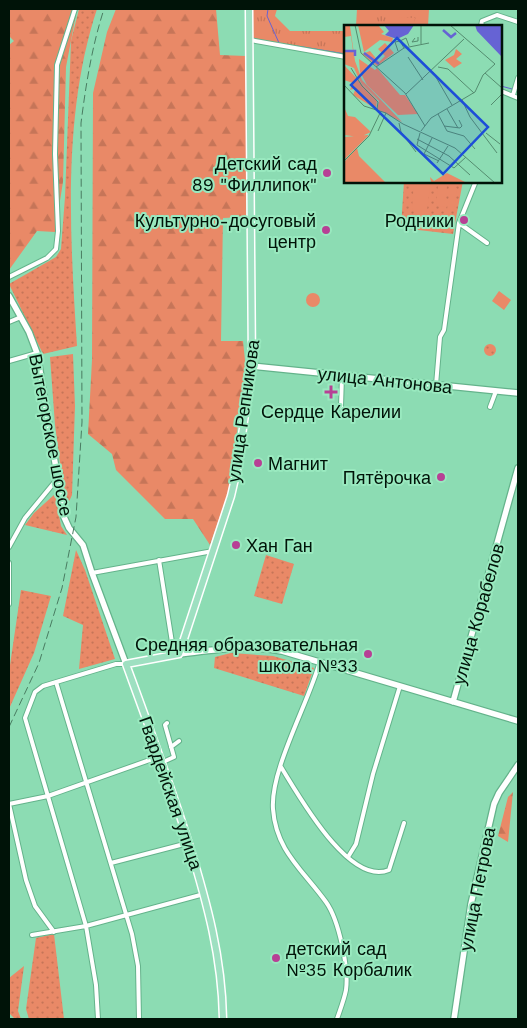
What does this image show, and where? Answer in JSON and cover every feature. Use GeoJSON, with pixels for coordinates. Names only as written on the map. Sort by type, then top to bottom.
{"type":"FeatureCollection","features":[{"type":"Feature","properties":{"kind":"main road","name":"улица Репникова"},"geometry":{"type":"LineString","coordinates":[[177,655],[213,551],[237,470],[252,366],[249,9]]}},
{"type":"Feature","properties":{"kind":"main road"},"geometry":{"type":"LineString","coordinates":[[126,664],[177,655]]}},
{"type":"Feature","properties":{"kind":"main road","name":"Гвардейская улица"},"geometry":{"type":"LineString","coordinates":[[126,664],[162,759],[204,894],[218,950],[223,1019]]}},
{"type":"Feature","properties":{"kind":"street"},"geometry":{"type":"LineString","coordinates":[[9,277],[47,258],[56,249],[58,231],[55,154],[57,65],[75,9]]}},
{"type":"Feature","properties":{"kind":"street"},"geometry":{"type":"LineString","coordinates":[[481,25],[482,20],[497,15],[518,22]]}},
{"type":"Feature","properties":{"kind":"street"},"geometry":{"type":"LineString","coordinates":[[250,40],[344,57]]}},
{"type":"Feature","properties":{"kind":"street"},"geometry":{"type":"LineString","coordinates":[[514,95],[518,78]]}},
{"type":"Feature","properties":{"kind":"street"},"geometry":{"type":"LineString","coordinates":[[502,91],[518,98]]}},
{"type":"Feature","properties":{"kind":"street"},"geometry":{"type":"LineString","coordinates":[[436,385],[440,337],[444,330],[459,223],[476,182]]}},
{"type":"Feature","properties":{"kind":"street"},"geometry":{"type":"LineString","coordinates":[[459,223],[487,243]]}},
{"type":"Feature","properties":{"kind":"street","name":"Вытегорское шоссе"},"geometry":{"type":"LineString","coordinates":[[9,296],[21,317],[37,353],[59,476],[64,517],[69,528],[84,545],[92,573]]}},
{"type":"Feature","properties":{"kind":"street"},"geometry":{"type":"LineString","coordinates":[[9,322],[21,317]]}},
{"type":"Feature","properties":{"kind":"street"},"geometry":{"type":"LineString","coordinates":[[9,361],[37,353]]}},
{"type":"Feature","properties":{"kind":"street","name":"улица Антонова"},"geometry":{"type":"LineString","coordinates":[[252,366],[518,393]]}},
{"type":"Feature","properties":{"kind":"street"},"geometry":{"type":"LineString","coordinates":[[342,376],[341,407],[345,413]]}},
{"type":"Feature","properties":{"kind":"street"},"geometry":{"type":"LineString","coordinates":[[490,407],[496,391]]}},
{"type":"Feature","properties":{"kind":"street","name":"улица Корабелов"},"geometry":{"type":"LineString","coordinates":[[453,702],[518,468]]}},
{"type":"Feature","properties":{"kind":"street"},"geometry":{"type":"LineString","coordinates":[[9,547],[25,518],[59,476]]}},
{"type":"Feature","properties":{"kind":"street"},"geometry":{"type":"LineString","coordinates":[[92,573],[213,551]]}},
{"type":"Feature","properties":{"kind":"street"},"geometry":{"type":"LineString","coordinates":[[159,560],[177,655],[261,647],[320,661],[518,722]]}},
{"type":"Feature","properties":{"kind":"street"},"geometry":{"type":"LineString","coordinates":[[9,563],[9,604]]}},
{"type":"Feature","properties":{"kind":"street","name":"Гвардейская улица"},"geometry":{"type":"LineString","coordinates":[[92,573],[126,664]]}},
{"type":"Feature","properties":{"kind":"street"},"geometry":{"type":"LineString","coordinates":[[320,661],[275,782],[272,807],[277,836],[288,856],[327,904],[340,939],[346,973],[346,989],[338,1019]]}},
{"type":"Feature","properties":{"kind":"street"},"geometry":{"type":"LineString","coordinates":[[98,1019],[96,985],[86,926],[25,718],[35,692],[43,686],[116,664],[126,664]]}},
{"type":"Feature","properties":{"kind":"street"},"geometry":{"type":"LineString","coordinates":[[56,682],[126,914],[138,966],[139,1019]]}},
{"type":"Feature","properties":{"kind":"street"},"geometry":{"type":"LineString","coordinates":[[348,857],[356,844],[373,774],[400,686]]}},
{"type":"Feature","properties":{"kind":"street"},"geometry":{"type":"LineString","coordinates":[[54,932],[35,906],[26,880],[9,804],[48,796],[162,759],[174,758],[164,725],[167,723]]}},
{"type":"Feature","properties":{"kind":"street"},"geometry":{"type":"LineString","coordinates":[[171,747],[179,741]]}},
{"type":"Feature","properties":{"kind":"street"},"geometry":{"type":"LineString","coordinates":[[281,766],[323,833],[348,857],[362,867],[375,871],[390,870],[404,823]]}},
{"type":"Feature","properties":{"kind":"street","name":"улица Петрова"},"geometry":{"type":"LineString","coordinates":[[454,1019],[471,904],[494,804],[502,787],[518,766]]}},
{"type":"Feature","properties":{"kind":"street"},"geometry":{"type":"LineString","coordinates":[[111,863],[188,843]]}},
{"type":"Feature","properties":{"kind":"street"},"geometry":{"type":"LineString","coordinates":[[32,935],[86,926],[204,894]]}},
{"type":"Feature","properties":{"kind":"green space"},"geometry":{"type":"Polygon","coordinates":[[[9,9],[77,9],[66,67],[63,182],[55,232],[37,231],[9,270],[9,45],[14,41],[9,36],[9,9]]]}},
{"type":"Feature","properties":{"kind":"green space"},"geometry":{"type":"Polygon","coordinates":[[[79,9],[97,9],[86,49],[73,133],[71,219],[77,346],[43,354],[9,284],[56,257],[61,249],[71,41],[79,9]]]}},
{"type":"Feature","properties":{"kind":"green space"},"geometry":{"type":"Polygon","coordinates":[[[116,9],[216,9],[220,55],[246,56],[246,217],[223,218],[221,341],[243,341],[246,370],[228,493],[210,545],[193,519],[165,519],[116,470],[112,454],[88,434],[92,360],[93,93],[107,32],[116,9]]]}},
{"type":"Feature","properties":{"kind":"green space"},"geometry":{"type":"Polygon","coordinates":[[[253,9],[277,9],[275,16],[290,31],[344,31],[344,54],[253,39],[253,9]]]}},
{"type":"Feature","properties":{"kind":"green space"},"geometry":{"type":"Polygon","coordinates":[[[357,9],[429,9],[428,25],[356,25],[357,9]]]}},
{"type":"Feature","properties":{"kind":"green space"},"geometry":{"type":"Polygon","coordinates":[[[399,17],[415,18],[414,25],[399,25],[399,17]]]}},
{"type":"Feature","properties":{"kind":"green space"},"geometry":{"type":"Polygon","coordinates":[[[404,182],[463,182],[453,234],[401,228],[404,182]]]}},
{"type":"Feature","properties":{"kind":"green space"},"geometry":{"type":"Polygon","coordinates":[[[414,182],[431,182],[427,210],[424,215],[416,215],[412,208],[414,182]]]}},
{"type":"Feature","properties":{"kind":"green space"},"geometry":{"type":"Polygon","coordinates":[[[438,186],[447,186],[444,207],[436,205],[438,186]]]}},
{"type":"Feature","properties":{"kind":"green space"},"geometry":{"type":"Polygon","coordinates":[[[450,188],[457,188],[454,210],[447,209],[450,188]]]}},
{"type":"Feature","properties":{"kind":"green space"},"geometry":{"type":"Polygon","coordinates":[[[499,291],[511,300],[504,310],[492,301],[499,291]]]}},
{"type":"Feature","properties":{"kind":"green space"},"geometry":{"type":"Polygon","coordinates":[[[313,293],[318,295],[320,300],[318,305],[313,307],[308,305],[306,300],[308,295],[313,293]]]}},
{"type":"Feature","properties":{"kind":"green space"},"geometry":{"type":"Polygon","coordinates":[[[488,344],[492,344],[496,350],[492,356],[488,356],[484,352],[484,348],[488,344]]]}},
{"type":"Feature","properties":{"kind":"green space"},"geometry":{"type":"Polygon","coordinates":[[[73,354],[75,406],[72,495],[66,508],[55,425],[50,357],[73,354]]]}},
{"type":"Feature","properties":{"kind":"green space"},"geometry":{"type":"Polygon","coordinates":[[[55,494],[61,526],[67,535],[25,525],[34,513],[55,494]]]}},
{"type":"Feature","properties":{"kind":"green space"},"geometry":{"type":"Polygon","coordinates":[[[76,550],[85,570],[115,659],[79,669],[83,625],[63,616],[76,550]]]}},
{"type":"Feature","properties":{"kind":"green space"},"geometry":{"type":"Polygon","coordinates":[[[266,555],[294,564],[282,604],[254,596],[266,555]]]}},
{"type":"Feature","properties":{"kind":"green space"},"geometry":{"type":"Polygon","coordinates":[[[21,590],[51,596],[34,653],[9,709],[9,672],[21,590]]]}},
{"type":"Feature","properties":{"kind":"green space"},"geometry":{"type":"Polygon","coordinates":[[[231,653],[273,656],[314,668],[304,696],[214,668],[215,657],[231,653]]]}},
{"type":"Feature","properties":{"kind":"green space"},"geometry":{"type":"Polygon","coordinates":[[[513,792],[508,842],[498,836],[508,797],[513,792]]]}},
{"type":"Feature","properties":{"kind":"green space"},"geometry":{"type":"Polygon","coordinates":[[[54,934],[64,1019],[29,1019],[26,1009],[36,938],[54,934]]]}},
{"type":"Feature","properties":{"kind":"green space"},"geometry":{"type":"Polygon","coordinates":[[[24,966],[18,1011],[21,1019],[15,1019],[9,1013],[9,978],[24,966]]]}},
{"type":"Feature","properties":{"kind":"waterway"},"geometry":{"type":"LineString","coordinates":[[268,9],[267,16],[279,43]]}},
{"type":"Feature","properties":{"kind":"waterway"},"geometry":{"type":"LineString","coordinates":[[297,46],[344,54]]}},
{"type":"Feature","properties":{"kind":"waterway"},"geometry":{"type":"LineString","coordinates":[[502,86],[512,89]]}},
{"type":"Feature","properties":{"kind":"railway"},"geometry":{"type":"LineString","coordinates":[[9,727],[39,663],[62,588],[76,517],[82,422],[81,123],[90,65],[104,9]]}},
{"type":"Feature","properties":{"kind":"place","name":"Детский сад 89 \"Филлипок\""},"geometry":{"type":"Point","coordinates":[327,173]}},
{"type":"Feature","properties":{"kind":"place","name":"Родники"},"geometry":{"type":"Point","coordinates":[464,220]}},
{"type":"Feature","properties":{"kind":"place","name":"Культурно-досуговый центр"},"geometry":{"type":"Point","coordinates":[326,230]}},
{"type":"Feature","properties":{"kind":"place","name":"Сердце Карелии"},"geometry":{"type":"Point","coordinates":[331,392]}},
{"type":"Feature","properties":{"kind":"place","name":"Магнит"},"geometry":{"type":"Point","coordinates":[258,463]}},
{"type":"Feature","properties":{"kind":"place","name":"Пятёрочка"},"geometry":{"type":"Point","coordinates":[441,477]}},
{"type":"Feature","properties":{"kind":"place","name":"Хан Ган"},"geometry":{"type":"Point","coordinates":[236,545]}},
{"type":"Feature","properties":{"kind":"place","name":"Средняя образовательная школа №33"},"geometry":{"type":"Point","coordinates":[368,654]}},
{"type":"Feature","properties":{"kind":"place","name":"детский сад №35 Корбалик"},"geometry":{"type":"Point","coordinates":[276,958]}}]}
